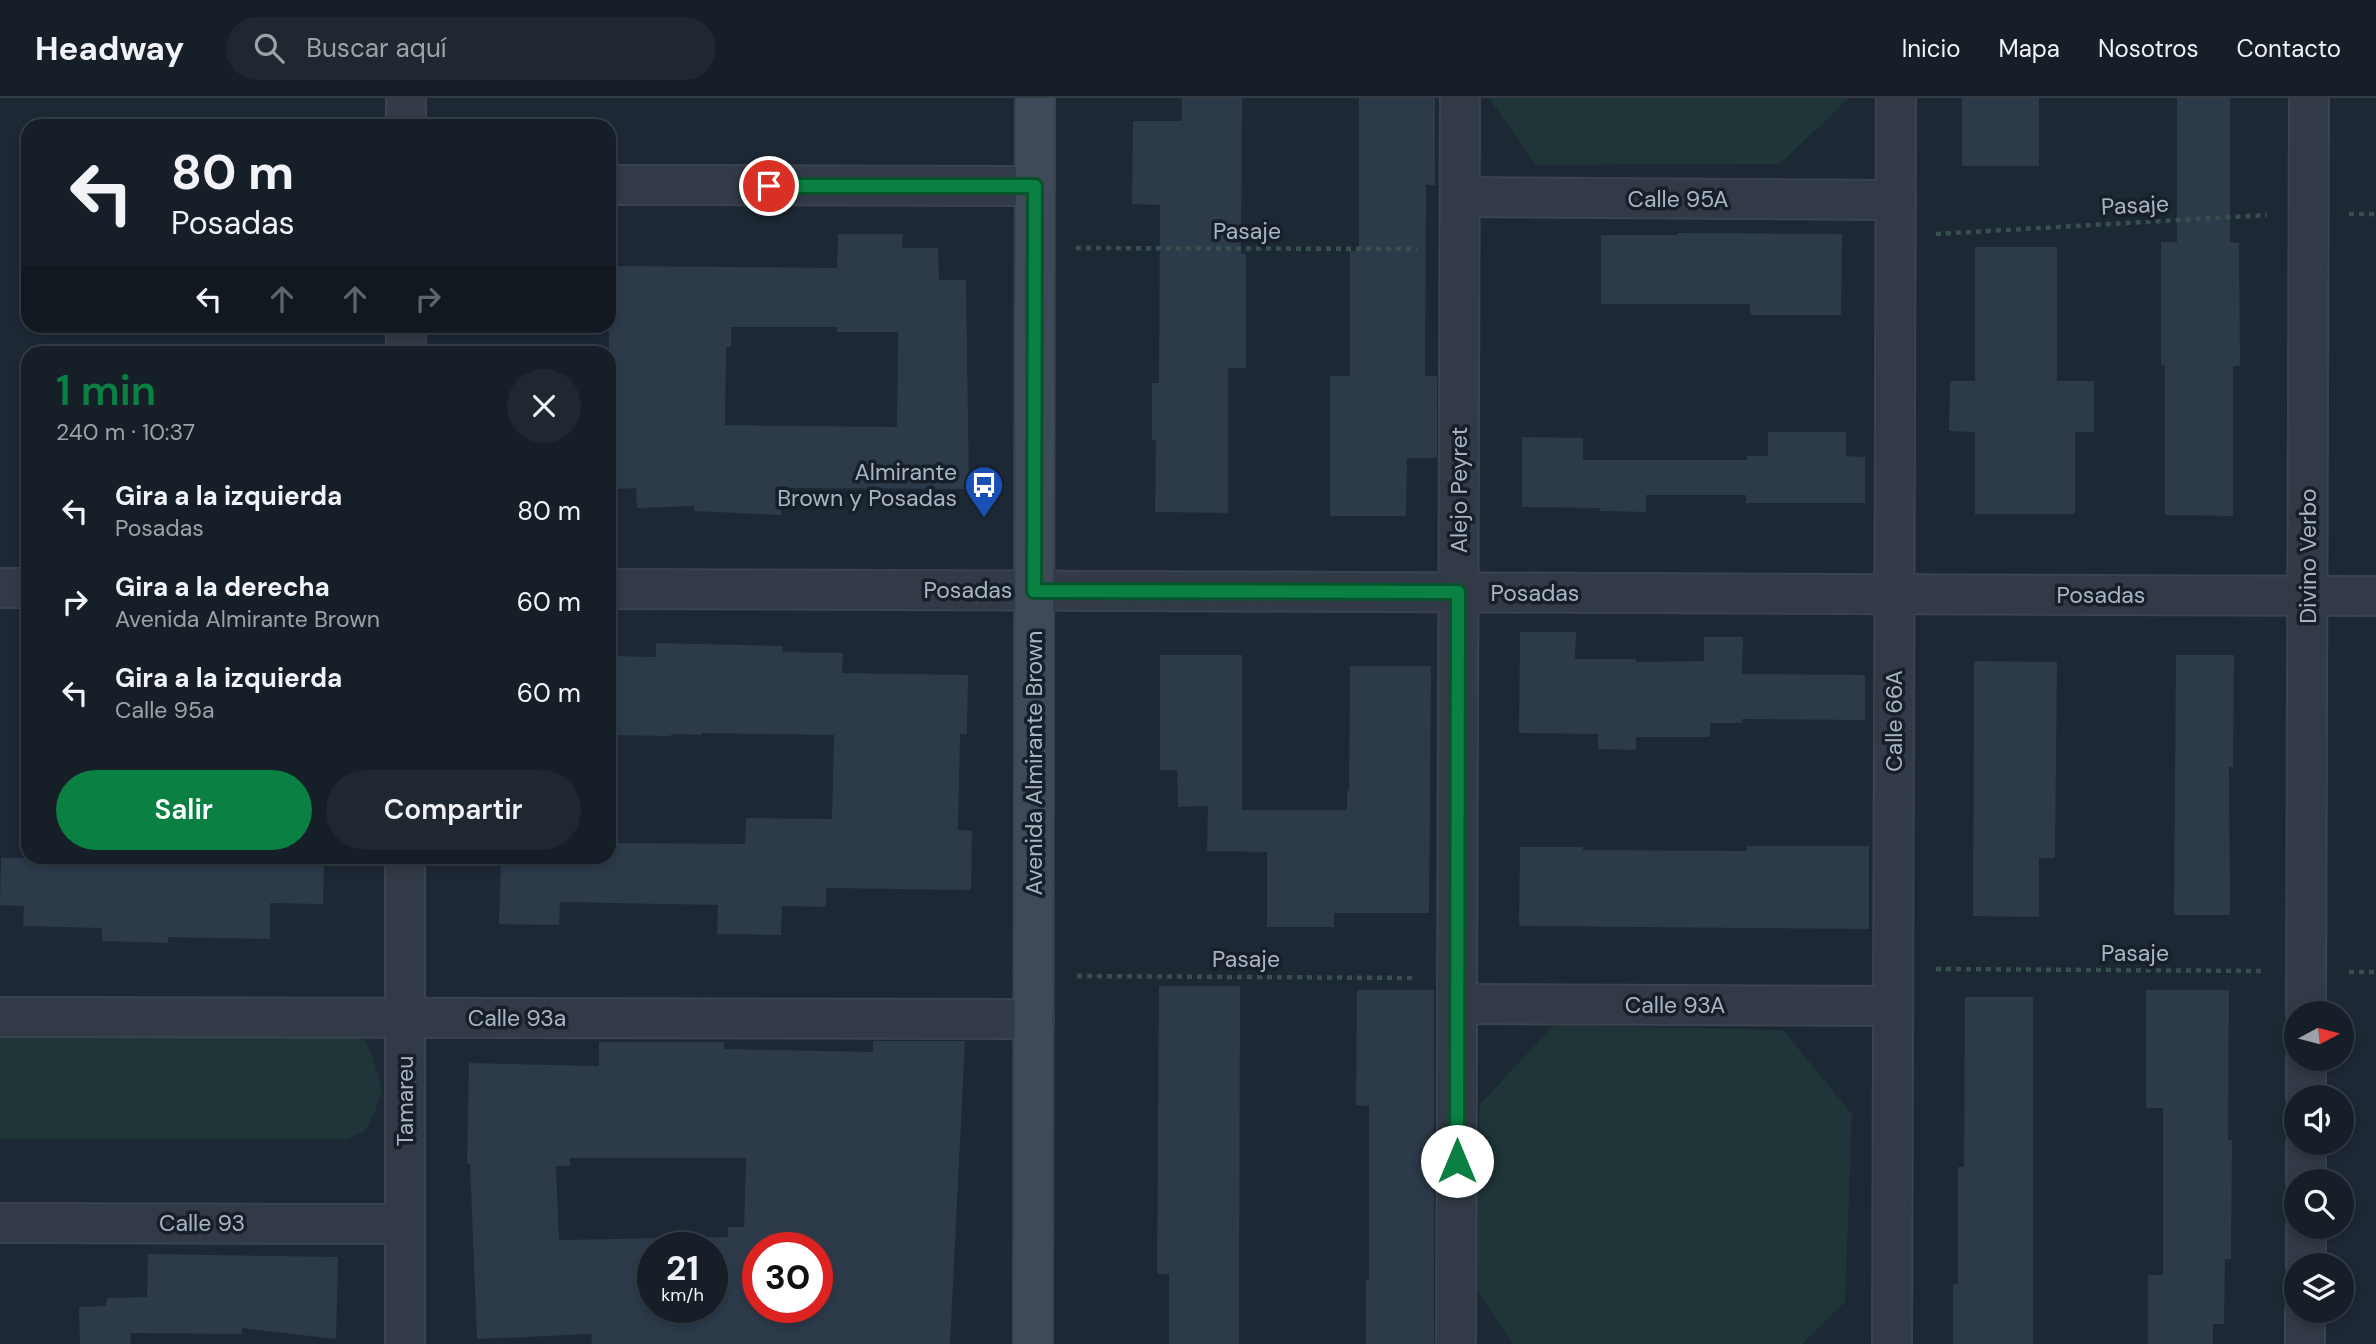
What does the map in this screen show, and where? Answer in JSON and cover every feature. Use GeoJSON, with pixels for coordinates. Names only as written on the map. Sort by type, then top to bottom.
{"type":"FeatureCollection","features":[{"type":"Feature","properties":{"kind":"main road","name":"Avenida Almirante Brown"},"geometry":{"type":"LineString","coordinates":[[1033,1344],[1035,98]]}},
{"type":"Feature","properties":{"kind":"street"},"geometry":{"type":"LineString","coordinates":[[406,98],[406,119]]}},
{"type":"Feature","properties":{"kind":"street","name":"Alejo Peyret"},"geometry":{"type":"LineString","coordinates":[[1456,1344],[1460,98]]}},
{"type":"Feature","properties":{"kind":"street","name":"Calle 66A"},"geometry":{"type":"LineString","coordinates":[[1892,1344],[1896,98]]}},
{"type":"Feature","properties":{"kind":"street","name":"Divino Verbo"},"geometry":{"type":"LineString","coordinates":[[2306,1001],[2309,98]]}},
{"type":"Feature","properties":{"kind":"street"},"geometry":{"type":"LineString","coordinates":[[616,185],[1035,186]]}},
{"type":"Feature","properties":{"kind":"street","name":"Calle 95A"},"geometry":{"type":"LineString","coordinates":[[1460,197],[1896,218]]}},
{"type":"Feature","properties":{"kind":"street"},"geometry":{"type":"LineString","coordinates":[[0,588],[21,588]]}},
{"type":"Feature","properties":{"kind":"street","name":"Posadas"},"geometry":{"type":"LineString","coordinates":[[616,589],[2376,596]]}},
{"type":"Feature","properties":{"kind":"street","name":"Tamareu"},"geometry":{"type":"LineString","coordinates":[[405,864],[405,1344]]}},
{"type":"Feature","properties":{"kind":"street","name":"Calle 93A"},"geometry":{"type":"LineString","coordinates":[[1457,991],[1893,988]]}},
{"type":"Feature","properties":{"kind":"street","name":"Calle 93a"},"geometry":{"type":"LineString","coordinates":[[0,1017],[1034,1019]]}},
{"type":"Feature","properties":{"kind":"street","name":"Calle 93"},"geometry":{"type":"LineString","coordinates":[[0,1223],[405,1224]]}},
{"type":"Feature","properties":{"kind":"street"},"geometry":{"type":"LineString","coordinates":[[2305,1323],[2305,1344]]}},
{"type":"Feature","properties":{"kind":"path","name":"Pasaje"},"geometry":{"type":"LineString","coordinates":[[1896,218],[2376,214]]}},
{"type":"Feature","properties":{"kind":"path","name":"Pasaje"},"geometry":{"type":"LineString","coordinates":[[1035,248],[1460,249]]}},
{"type":"Feature","properties":{"kind":"path","name":"Pasaje"},"geometry":{"type":"LineString","coordinates":[[1893,988],[2306,971],[2376,972]]}},
{"type":"Feature","properties":{"kind":"path","name":"Pasaje"},"geometry":{"type":"LineString","coordinates":[[1034,976],[1457,991]]}},
{"type":"Feature","properties":{"kind":"green space"},"geometry":{"type":"Polygon","coordinates":[[[1489,98],[1849,98],[1780,164],[1536,165],[1489,98]]]}},
{"type":"Feature","properties":{"kind":"green space"},"geometry":{"type":"Polygon","coordinates":[[[1554,1025],[1783,1030],[1852,1114],[1845,1302],[1802,1344],[1513,1344],[1474,1286],[1480,1104],[1554,1025]]]}},
{"type":"Feature","properties":{"kind":"green space"},"geometry":{"type":"Polygon","coordinates":[[[205,1033],[363,1037],[372,1055],[382,1091],[374,1114],[364,1132],[347,1139],[0,1139],[0,1037],[205,1033]]]}},
{"type":"Feature","properties":{"kind":"building"},"geometry":{"type":"Polygon","coordinates":[[[1182,98],[1242,98],[1241,254],[1246,254],[1246,368],[1228,368],[1228,513],[1155,512],[1156,440],[1152,440],[1152,383],[1159,383],[1160,205],[1132,204],[1133,121],[1182,121],[1182,98]]]}},
{"type":"Feature","properties":{"kind":"building"},"geometry":{"type":"Polygon","coordinates":[[[1359,98],[1435,98],[1435,185],[1426,185],[1425,376],[1437,376],[1437,458],[1407,458],[1406,516],[1330,516],[1330,376],[1350,376],[1350,251],[1359,251],[1359,98]]]}},
{"type":"Feature","properties":{"kind":"building"},"geometry":{"type":"Polygon","coordinates":[[[1962,98],[2039,98],[2039,166],[1962,166],[1962,98]]]}},
{"type":"Feature","properties":{"kind":"building"},"geometry":{"type":"Polygon","coordinates":[[[2177,98],[2230,98],[2230,242],[2239,243],[2240,366],[2233,366],[2233,516],[2165,515],[2165,365],[2161,365],[2161,242],[2177,242],[2177,98]]]}},
{"type":"Feature","properties":{"kind":"building"},"geometry":{"type":"Polygon","coordinates":[[[838,234],[903,234],[902,248],[938,248],[939,280],[966,280],[969,489],[782,488],[781,515],[694,511],[694,506],[637,508],[636,488],[617,489],[616,346],[609,346],[609,333],[616,333],[616,266],[837,268],[838,234]],[[731,327],[731,347],[726,347],[725,425],[897,427],[898,332],[837,332],[837,327],[731,327]]]}},
{"type":"Feature","properties":{"kind":"building"},"geometry":{"type":"Polygon","coordinates":[[[1842,234],[1841,315],[1750,315],[1750,304],[1601,304],[1601,235],[1842,234]]]}},
{"type":"Feature","properties":{"kind":"building"},"geometry":{"type":"Polygon","coordinates":[[[1975,247],[2057,247],[2057,381],[2094,381],[2094,432],[2075,432],[2075,514],[1975,514],[1975,432],[1949,431],[1950,381],[1975,381],[1975,247]]]}},
{"type":"Feature","properties":{"kind":"building"},"geometry":{"type":"Polygon","coordinates":[[[1768,432],[1846,432],[1846,456],[1865,457],[1865,503],[1746,503],[1746,495],[1646,495],[1646,512],[1600,511],[1600,508],[1522,507],[1522,437],[1583,438],[1583,460],[1747,460],[1747,456],[1768,456],[1768,432]]]}},
{"type":"Feature","properties":{"kind":"building"},"geometry":{"type":"Polygon","coordinates":[[[1520,632],[1576,632],[1575,659],[1636,659],[1636,662],[1704,661],[1704,637],[1743,637],[1742,674],[1865,675],[1865,720],[1742,719],[1742,723],[1710,723],[1710,737],[1636,737],[1636,750],[1598,749],[1598,734],[1519,733],[1520,632]]]}},
{"type":"Feature","properties":{"kind":"building"},"geometry":{"type":"Polygon","coordinates":[[[656,643],[783,646],[782,652],[843,653],[842,673],[968,675],[967,734],[960,734],[958,830],[972,831],[971,890],[826,888],[826,907],[782,906],[781,935],[717,934],[718,905],[560,902],[559,925],[499,924],[501,864],[616,864],[616,843],[745,844],[746,818],[832,819],[834,735],[616,735],[616,656],[656,657],[656,643]]]}},
{"type":"Feature","properties":{"kind":"building"},"geometry":{"type":"Polygon","coordinates":[[[1160,655],[1242,655],[1242,810],[1347,810],[1350,666],[1431,666],[1429,913],[1334,913],[1334,927],[1267,927],[1267,852],[1207,851],[1208,806],[1178,807],[1177,770],[1160,770],[1160,655]]]}},
{"type":"Feature","properties":{"kind":"building"},"geometry":{"type":"Polygon","coordinates":[[[2176,655],[2234,655],[2233,767],[2229,767],[2230,915],[2174,915],[2176,655]]]}},
{"type":"Feature","properties":{"kind":"building"},"geometry":{"type":"Polygon","coordinates":[[[1974,661],[2057,662],[2055,858],[2039,858],[2039,917],[1973,916],[1974,661]]]}},
{"type":"Feature","properties":{"kind":"building"},"geometry":{"type":"Polygon","coordinates":[[[1747,846],[1869,846],[1869,929],[1519,926],[1520,847],[1747,851],[1747,846]]]}},
{"type":"Feature","properties":{"kind":"building"},"geometry":{"type":"Polygon","coordinates":[[[1,858],[21,858],[21,864],[324,864],[323,904],[270,903],[270,939],[168,937],[168,943],[102,941],[102,928],[23,926],[24,906],[0,905],[1,858]]]}},
{"type":"Feature","properties":{"kind":"building"},"geometry":{"type":"Polygon","coordinates":[[[1159,986],[1240,986],[1239,1344],[1169,1344],[1169,1274],[1157,1274],[1159,986]]]}},
{"type":"Feature","properties":{"kind":"building"},"geometry":{"type":"Polygon","coordinates":[[[1357,990],[1434,990],[1434,1344],[1366,1344],[1366,1280],[1369,1280],[1369,1106],[1356,1105],[1357,990]]]}},
{"type":"Feature","properties":{"kind":"building"},"geometry":{"type":"Polygon","coordinates":[[[2146,990],[2229,990],[2228,1140],[2232,1140],[2231,1259],[2225,1259],[2224,1324],[2213,1324],[2213,1344],[2148,1344],[2148,1275],[2163,1275],[2163,1108],[2146,1108],[2146,990]]]}},
{"type":"Feature","properties":{"kind":"building"},"geometry":{"type":"Polygon","coordinates":[[[1965,997],[2033,997],[2033,1344],[1953,1344],[1953,1284],[1958,1284],[1958,1167],[1964,1167],[1965,997]]]}},
{"type":"Feature","properties":{"kind":"building"},"geometry":{"type":"Polygon","coordinates":[[[873,1041],[965,1041],[950,1344],[592,1344],[591,1334],[477,1339],[470,1164],[467,1164],[469,1063],[599,1066],[599,1042],[724,1042],[724,1049],[873,1052],[873,1041]]]}},
{"type":"Feature","properties":{"kind":"building"},"geometry":{"type":"Polygon","coordinates":[[[148,1254],[338,1257],[336,1339],[242,1328],[242,1334],[130,1333],[131,1344],[80,1344],[79,1307],[106,1306],[107,1298],[147,1297],[148,1254]]]}},
{"type":"Feature","properties":{"kind":"place","name":"Almirante Brown y Posadas"},"geometry":{"type":"Point","coordinates":[984,519]}},
{"type":"Feature","properties":{"kind":"route"},"geometry":{"type":"LineString","coordinates":[[769,186],[1035,186],[1034,591],[1458,592],[1457,1161]]}}]}
